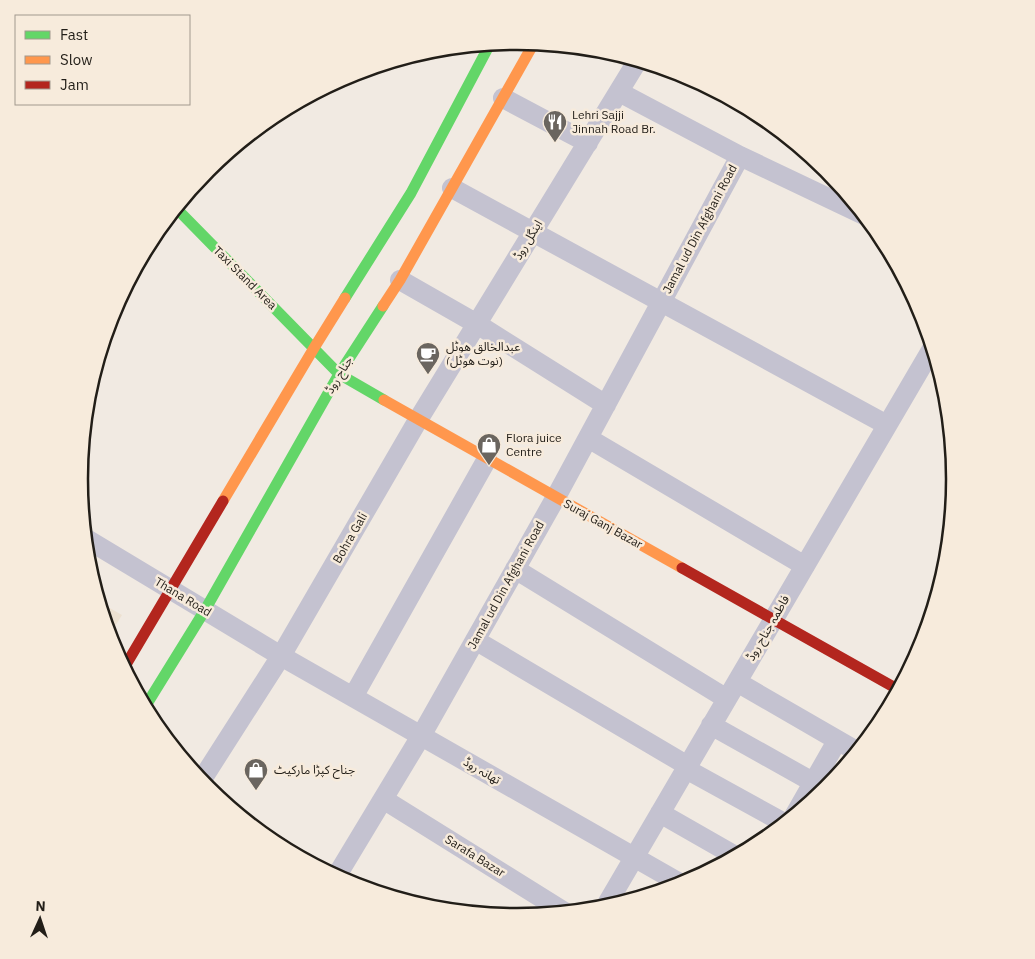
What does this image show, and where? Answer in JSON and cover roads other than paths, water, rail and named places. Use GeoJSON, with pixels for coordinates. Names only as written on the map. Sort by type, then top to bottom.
{"type":"FeatureCollection","features":[{"type":"Feature","properties":{"kind":"main road","name":"جناح روڈ"},"geometry":{"type":"LineString","coordinates":[[149,700],[205,610],[339,374],[400,280],[530,50]]}},
{"type":"Feature","properties":{"kind":"main road"},"geometry":{"type":"LineString","coordinates":[[128,661],[314,348],[412,193],[486,51]]}},
{"type":"Feature","properties":{"kind":"main road","name":"Taxi Stand Area"},"geometry":{"type":"LineString","coordinates":[[181,213],[314,348]]}},
{"type":"Feature","properties":{"kind":"main road","name":"Suraj Ganj Bazar"},"geometry":{"type":"LineString","coordinates":[[314,348],[339,374],[893,686]]}},
{"type":"Feature","properties":{"kind":"street","name":"اینگل روڈ"},"geometry":{"type":"LineString","coordinates":[[418,420],[634,67]]}},
{"type":"Feature","properties":{"kind":"street"},"geometry":{"type":"LineString","coordinates":[[619,92],[740,156],[850,208]]}},
{"type":"Feature","properties":{"kind":"street"},"geometry":{"type":"LineString","coordinates":[[503,98],[588,143]]}},
{"type":"Feature","properties":{"kind":"street","name":"Jamal ud Din Afghani Road"},"geometry":{"type":"LineString","coordinates":[[340,870],[421,736],[556,497],[740,156]]}},
{"type":"Feature","properties":{"kind":"street"},"geometry":{"type":"LineString","coordinates":[[452,188],[887,425]]}},
{"type":"Feature","properties":{"kind":"street"},"geometry":{"type":"LineString","coordinates":[[400,280],[477,324],[606,405]]}},
{"type":"Feature","properties":{"kind":"street","name":"فاطمہ جناح روڈ"},"geometry":{"type":"LineString","coordinates":[[610,899],[928,355]]}},
{"type":"Feature","properties":{"kind":"street","name":"Bohra Gali"},"geometry":{"type":"LineString","coordinates":[[205,774],[281,656],[418,420]]}},
{"type":"Feature","properties":{"kind":"street"},"geometry":{"type":"LineString","coordinates":[[588,438],[805,566]]}},
{"type":"Feature","properties":{"kind":"street"},"geometry":{"type":"LineString","coordinates":[[353,697],[487,459]]}},
{"type":"Feature","properties":{"kind":"street","name":"Thana Road"},"geometry":{"type":"LineString","coordinates":[[93,543],[281,656]]}},
{"type":"Feature","properties":{"kind":"street"},"geometry":{"type":"LineString","coordinates":[[515,570],[726,699]]}},
{"type":"Feature","properties":{"kind":"street"},"geometry":{"type":"LineString","coordinates":[[475,640],[779,820]]}},
{"type":"Feature","properties":{"kind":"street","name":"تھانہ روڈ"},"geometry":{"type":"LineString","coordinates":[[281,656],[673,879]]}},
{"type":"Feature","properties":{"kind":"street"},"geometry":{"type":"LineString","coordinates":[[737,682],[852,749]]}},
{"type":"Feature","properties":{"kind":"street"},"geometry":{"type":"LineString","coordinates":[[711,725],[819,785]]}},
{"type":"Feature","properties":{"kind":"street"},"geometry":{"type":"LineString","coordinates":[[821,783],[837,741]]}},
{"type":"Feature","properties":{"kind":"street","name":"Sarafa Bazar"},"geometry":{"type":"LineString","coordinates":[[383,799],[556,907]]}},
{"type":"Feature","properties":{"kind":"street"},"geometry":{"type":"LineString","coordinates":[[660,814],[729,853]]}},
{"type":"Feature","properties":{"kind":"place","name":"Lehri Sajji Jinnah Road Br."},"geometry":{"type":"Point","coordinates":[555,143]}},
{"type":"Feature","properties":{"kind":"place","name":"عبدالخالق ھوٹل (توت ھوٹل)"},"geometry":{"type":"Point","coordinates":[428,375]}},
{"type":"Feature","properties":{"kind":"place","name":"Flora juice Centre"},"geometry":{"type":"Point","coordinates":[489,466]}},
{"type":"Feature","properties":{"kind":"place","name":"جناح کپڑا مارکیٹ"},"geometry":{"type":"Point","coordinates":[256,791]}}]}
